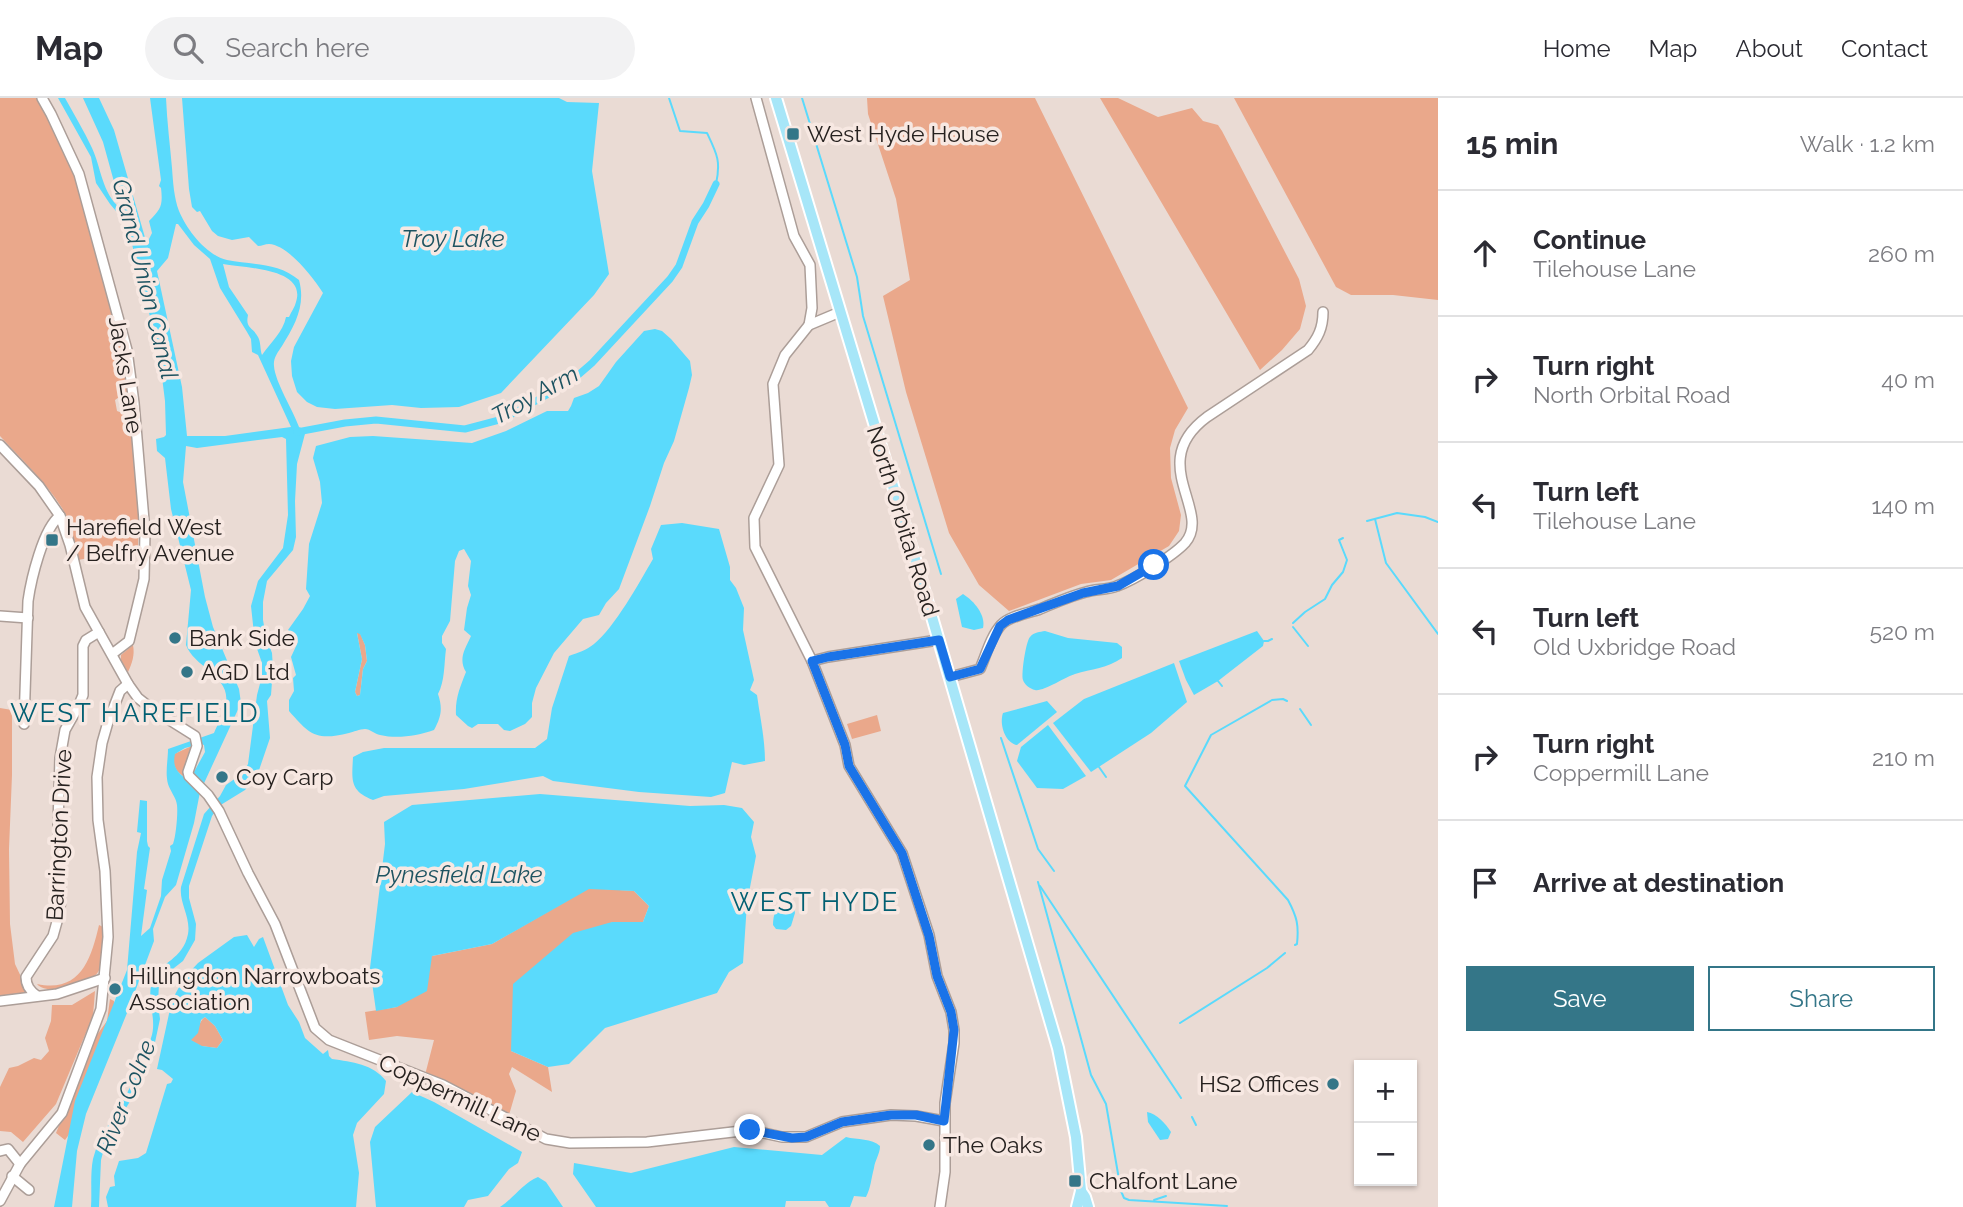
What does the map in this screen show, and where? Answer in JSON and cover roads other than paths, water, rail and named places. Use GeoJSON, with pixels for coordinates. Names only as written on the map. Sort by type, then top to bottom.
{"type":"FeatureCollection","features":[{"type":"Feature","properties":{"kind":"main road","name":"North Orbital Road"},"geometry":{"type":"LineString","coordinates":[[776,98],[835,314],[939,640],[1058,1048],[1076,1137],[1081,1191],[1077,1207]]}},
{"type":"Feature","properties":{"kind":"main road","name":"North Orbital Road"},"geometry":{"type":"LineString","coordinates":[[1081,1191],[1088,1207]]}},
{"type":"Feature","properties":{"kind":"street","name":"Jacks Lane"},"geometry":{"type":"LineString","coordinates":[[42,98],[79,174],[127,350],[134,403],[145,531],[144,579],[129,641],[112,654]]}},
{"type":"Feature","properties":{"kind":"street"},"geometry":{"type":"LineString","coordinates":[[756,98],[794,236],[810,265],[812,308],[809,325]]}},
{"type":"Feature","properties":{"kind":"street"},"geometry":{"type":"LineString","coordinates":[[812,308],[835,314]]}},
{"type":"Feature","properties":{"kind":"street"},"geometry":{"type":"LineString","coordinates":[[950,677],[980,669],[995,635],[1004,622],[1083,593],[1118,586],[1184,544],[1191,531],[1192,516],[1183,491],[1180,469],[1181,450],[1186,437],[1207,417],[1308,350],[1320,335],[1323,312]]}},
{"type":"Feature","properties":{"kind":"street"},"geometry":{"type":"LineString","coordinates":[[835,314],[809,325],[785,355],[773,384],[779,465],[754,518],[755,547],[812,661],[845,745],[849,766],[902,853],[929,936],[937,976],[951,1012],[954,1030],[944,1121],[946,1159],[940,1207]]}},
{"type":"Feature","properties":{"kind":"street","name":"Coppermill Lane"},"geometry":{"type":"LineString","coordinates":[[1,449],[38,486],[60,516],[85,607],[128,684],[138,698],[187,729],[197,742],[188,776],[218,810],[275,924],[315,1028],[329,1041],[443,1085],[546,1139],[570,1143],[636,1143],[750,1130],[792,1138],[806,1137],[842,1122],[891,1115],[916,1115],[944,1121]]}},
{"type":"Feature","properties":{"kind":"street"},"geometry":{"type":"LineString","coordinates":[[24,723],[30,587],[47,532],[60,516]]}},
{"type":"Feature","properties":{"kind":"street"},"geometry":{"type":"LineString","coordinates":[[0,616],[27,618]]}},
{"type":"Feature","properties":{"kind":"street","name":"Barrington Drive"},"geometry":{"type":"LineString","coordinates":[[37,996],[30,991],[26,976],[53,936],[61,901],[58,825],[60,758],[65,730],[83,695],[83,646],[86,640],[99,632]]}},
{"type":"Feature","properties":{"kind":"street"},"geometry":{"type":"LineString","coordinates":[[812,661],[939,640]]}},
{"type":"Feature","properties":{"kind":"street"},"geometry":{"type":"LineString","coordinates":[[0,1201],[20,1164],[62,1113],[101,1009],[108,937],[97,777],[108,722],[120,691],[128,684]]}},
{"type":"Feature","properties":{"kind":"street"},"geometry":{"type":"LineString","coordinates":[[0,1001],[57,995],[105,978]]}},
{"type":"Feature","properties":{"kind":"street"},"geometry":{"type":"LineString","coordinates":[[0,1151],[8,1149],[20,1164]]}},
{"type":"Feature","properties":{"kind":"street"},"geometry":{"type":"LineString","coordinates":[[12,1176],[29,1189]]}},
{"type":"Feature","properties":{"kind":"water"},"geometry":{"type":"Polygon","coordinates":[[[58,98],[65,98],[92,148],[109,195],[120,208],[103,142],[83,98],[99,98],[114,130],[148,241],[152,233],[149,221],[159,210],[162,199],[150,98],[166,98],[175,195],[179,211],[192,234],[219,257],[274,267],[299,280],[301,298],[298,314],[276,355],[274,366],[277,380],[299,427],[306,430],[297,464],[296,537],[293,550],[267,581],[263,602],[263,620],[272,653],[273,669],[271,695],[267,701],[270,738],[257,776],[245,790],[219,806],[212,816],[189,886],[189,898],[196,924],[195,940],[183,961],[159,983],[160,1019],[154,1047],[129,1103],[106,1141],[101,1160],[99,1207],[91,1207],[93,1159],[96,1150],[143,1060],[153,1031],[150,994],[153,979],[181,950],[188,934],[181,887],[204,814],[226,785],[243,773],[248,764],[262,676],[251,606],[258,581],[283,548],[288,515],[286,439],[282,437],[197,448],[186,446],[183,482],[205,597],[213,627],[239,689],[241,703],[200,792],[176,885],[165,897],[153,929],[154,941],[86,1114],[77,1151],[72,1207],[54,1207],[75,1101],[127,970],[141,833],[137,832],[140,800],[147,801],[147,841],[150,848],[141,936],[150,928],[161,896],[162,880],[176,831],[177,805],[167,780],[168,749],[214,733],[226,702],[223,685],[196,660],[186,645],[191,590],[171,509],[165,458],[157,451],[156,439],[166,435],[159,353],[127,224],[96,183],[91,157],[58,98]],[[178,224],[168,258],[157,271],[182,387],[187,436],[225,436],[291,427],[258,355],[252,352],[251,339],[220,288],[210,259],[194,245],[178,224]],[[223,264],[229,287],[248,315],[248,323],[259,339],[262,355],[286,317],[289,317],[297,291],[292,282],[283,276],[223,264]],[[201,744],[175,754],[174,763],[179,773],[189,781],[205,752],[204,745],[201,744]]]}},
{"type":"Feature","properties":{"kind":"water","name":"Troy Lake"},"geometry":{"type":"Polygon","coordinates":[[[182,98],[559,98],[567,102],[599,103],[592,171],[609,274],[594,295],[501,393],[459,407],[317,407],[297,392],[291,361],[294,347],[323,293],[307,271],[284,250],[269,244],[258,246],[249,237],[232,240],[218,236],[200,211],[197,212],[192,207],[182,98]]]}},
{"type":"Feature","properties":{"kind":"water"},"geometry":{"type":"Polygon","coordinates":[[[644,331],[662,331],[690,361],[692,375],[674,441],[619,589],[599,615],[583,619],[554,653],[536,688],[532,717],[525,724],[510,731],[504,730],[498,724],[478,724],[472,728],[456,715],[457,698],[466,672],[463,654],[471,636],[464,630],[471,595],[468,586],[471,561],[464,549],[459,551],[455,561],[450,621],[442,636],[446,649],[443,678],[438,694],[440,713],[434,730],[393,737],[365,729],[321,736],[303,726],[289,711],[289,700],[294,691],[293,678],[296,675],[291,657],[298,642],[288,630],[310,596],[306,589],[309,544],[322,503],[320,482],[313,458],[316,446],[350,437],[373,436],[472,443],[506,431],[547,411],[568,411],[574,398],[599,386],[644,331]],[[357,633],[362,659],[355,692],[357,696],[360,695],[363,669],[367,661],[360,634],[357,633]]]}},
{"type":"Feature","properties":{"kind":"water"},"geometry":{"type":"Polygon","coordinates":[[[682,523],[719,529],[730,567],[730,580],[744,608],[743,630],[754,680],[750,690],[757,695],[765,761],[744,765],[732,762],[725,793],[711,797],[639,792],[553,781],[543,776],[464,789],[384,796],[373,800],[360,793],[353,778],[353,757],[363,752],[384,748],[535,748],[547,739],[552,708],[569,656],[594,644],[618,616],[653,559],[651,549],[661,525],[682,523]]]}},
{"type":"Feature","properties":{"kind":"water"},"geometry":{"type":"Polygon","coordinates":[[[963,594],[978,609],[983,618],[983,628],[974,630],[962,627],[956,599],[963,594]]]}},
{"type":"Feature","properties":{"kind":"water"},"geometry":{"type":"Polygon","coordinates":[[[1045,631],[1068,638],[1117,643],[1122,647],[1122,658],[1043,689],[1033,689],[1023,680],[1028,640],[1037,632],[1045,631]]]}},
{"type":"Feature","properties":{"kind":"water"},"geometry":{"type":"Polygon","coordinates":[[[1257,631],[1264,641],[1263,646],[1218,681],[1194,695],[1179,661],[1257,631]]]}},
{"type":"Feature","properties":{"kind":"water"},"geometry":{"type":"Polygon","coordinates":[[[1174,663],[1187,702],[1151,733],[1091,772],[1053,723],[1084,699],[1174,663]]]}},
{"type":"Feature","properties":{"kind":"water"},"geometry":{"type":"Polygon","coordinates":[[[1047,701],[1057,712],[1017,745],[1009,741],[1003,727],[1003,713],[1047,701]]]}},
{"type":"Feature","properties":{"kind":"water"},"geometry":{"type":"Polygon","coordinates":[[[1048,725],[1086,776],[1063,789],[1037,788],[1017,761],[1021,747],[1048,725]]]}},
{"type":"Feature","properties":{"kind":"water","name":"Pynesfield Lake"},"geometry":{"type":"Polygon","coordinates":[[[540,794],[742,808],[754,822],[751,837],[756,856],[747,903],[743,963],[729,972],[717,993],[605,1028],[569,1064],[548,1067],[511,1051],[513,984],[573,933],[612,922],[643,922],[649,906],[634,891],[589,889],[492,944],[432,956],[427,991],[397,1007],[376,1011],[370,968],[385,844],[384,822],[412,805],[540,794]]]}},
{"type":"Feature","properties":{"kind":"water"},"geometry":{"type":"Polygon","coordinates":[[[786,902],[793,904],[795,913],[791,926],[786,930],[776,929],[773,925],[774,914],[780,905],[786,902]]]}},
{"type":"Feature","properties":{"kind":"water"},"geometry":{"type":"Polygon","coordinates":[[[247,935],[254,947],[263,937],[288,1005],[305,1038],[323,1054],[328,1050],[332,1059],[368,1067],[386,1081],[384,1094],[357,1123],[353,1135],[359,1173],[356,1207],[108,1207],[106,1197],[110,1187],[115,1186],[114,1176],[119,1161],[138,1158],[146,1153],[167,1084],[173,1079],[157,1069],[172,1000],[184,978],[198,963],[234,937],[247,935]],[[205,1017],[201,1020],[198,1033],[191,1040],[202,1046],[217,1048],[223,1040],[215,1026],[205,1017]]]}},
{"type":"Feature","properties":{"kind":"water"},"geometry":{"type":"Polygon","coordinates":[[[412,1092],[522,1152],[518,1163],[509,1169],[488,1196],[468,1200],[464,1207],[376,1207],[370,1142],[375,1127],[412,1092]]]}},
{"type":"Feature","properties":{"kind":"water"},"geometry":{"type":"Polygon","coordinates":[[[1147,1112],[1158,1117],[1167,1126],[1171,1132],[1168,1139],[1160,1140],[1148,1122],[1147,1112]]]}},
{"type":"Feature","properties":{"kind":"water"},"geometry":{"type":"Polygon","coordinates":[[[846,1137],[869,1140],[880,1146],[866,1197],[854,1196],[850,1207],[829,1207],[825,1201],[786,1201],[785,1207],[596,1207],[573,1174],[574,1163],[631,1173],[734,1147],[822,1155],[846,1137]]]}},
{"type":"Feature","properties":{"kind":"water"},"geometry":{"type":"Polygon","coordinates":[[[538,1177],[546,1182],[563,1207],[500,1207],[528,1183],[538,1177]]]}},
{"type":"Feature","properties":{"kind":"waterway"},"geometry":{"type":"LineString","coordinates":[[669,98],[680,131],[707,133],[717,158],[716,184]]}},
{"type":"Feature","properties":{"kind":"waterway"},"geometry":{"type":"LineString","coordinates":[[802,98],[857,277],[863,316],[941,574]]}},
{"type":"Feature","properties":{"kind":"waterway","name":"Troy Arm"},"geometry":{"type":"LineString","coordinates":[[297,432],[376,420],[465,429],[503,419],[554,391],[592,363],[670,279],[679,266],[695,222],[716,184]]}},
{"type":"Feature","properties":{"kind":"waterway"},"geometry":{"type":"LineString","coordinates":[[1367,521],[1397,513],[1438,522]]}},
{"type":"Feature","properties":{"kind":"waterway"},"geometry":{"type":"LineString","coordinates":[[1375,519],[1386,563],[1438,634]]}},
{"type":"Feature","properties":{"kind":"waterway"},"geometry":{"type":"LineString","coordinates":[[1293,623],[1325,599],[1343,572],[1347,560],[1339,540],[1343,538]]}},
{"type":"Feature","properties":{"kind":"waterway"},"geometry":{"type":"LineString","coordinates":[[1293,627],[1308,646]]}},
{"type":"Feature","properties":{"kind":"waterway"},"geometry":{"type":"LineString","coordinates":[[1264,641],[1272,639]]}},
{"type":"Feature","properties":{"kind":"waterway"},"geometry":{"type":"LineString","coordinates":[[1218,681],[1222,686]]}},
{"type":"Feature","properties":{"kind":"waterway"},"geometry":{"type":"LineString","coordinates":[[1287,701],[1272,700],[1211,735],[1185,786],[1288,900],[1297,926],[1295,945]]}},
{"type":"Feature","properties":{"kind":"waterway"},"geometry":{"type":"LineString","coordinates":[[1300,709],[1311,725]]}},
{"type":"Feature","properties":{"kind":"waterway"},"geometry":{"type":"LineString","coordinates":[[1001,738],[1038,849],[1054,871]]}},
{"type":"Feature","properties":{"kind":"waterway"},"geometry":{"type":"LineString","coordinates":[[1099,767],[1106,777]]}},
{"type":"Feature","properties":{"kind":"waterway"},"geometry":{"type":"LineString","coordinates":[[1038,882],[1091,1075],[1106,1104],[1124,1198],[1227,1206]]}},
{"type":"Feature","properties":{"kind":"waterway"},"geometry":{"type":"LineString","coordinates":[[1040,886],[1181,1098]]}},
{"type":"Feature","properties":{"kind":"waterway"},"geometry":{"type":"LineString","coordinates":[[1180,1023],[1267,968],[1285,953]]}},
{"type":"Feature","properties":{"kind":"waterway"},"geometry":{"type":"LineString","coordinates":[[1192,1117],[1196,1125]]}},
{"type":"Feature","properties":{"kind":"waterway"},"geometry":{"type":"LineString","coordinates":[[1154,1200],[1166,1196]]}},
{"type":"Feature","properties":{"kind":"place","name":"West Hyde House"},"geometry":{"type":"Point","coordinates":[793,134]}},
{"type":"Feature","properties":{"kind":"place","name":"Harefield West / Belfry Avenue"},"geometry":{"type":"Point","coordinates":[52,540]}},
{"type":"Feature","properties":{"kind":"place","name":"Bank Side"},"geometry":{"type":"Point","coordinates":[175,638]}},
{"type":"Feature","properties":{"kind":"place","name":"AGD Ltd"},"geometry":{"type":"Point","coordinates":[187,672]}},
{"type":"Feature","properties":{"kind":"place","name":"Coy Carp"},"geometry":{"type":"Point","coordinates":[222,777]}},
{"type":"Feature","properties":{"kind":"place","name":"Hillingdon Narrowboats Association"},"geometry":{"type":"Point","coordinates":[115,989]}},
{"type":"Feature","properties":{"kind":"place","name":"HS2 Offices"},"geometry":{"type":"Point","coordinates":[1333,1084]}},
{"type":"Feature","properties":{"kind":"place","name":"The Oaks"},"geometry":{"type":"Point","coordinates":[929,1145]}},
{"type":"Feature","properties":{"kind":"place","name":"Chalfont Lane"},"geometry":{"type":"Point","coordinates":[1075,1181]}},
{"type":"Feature","properties":{"kind":"district","name":"WEST HAREFIELD"},"geometry":{"type":"Point","coordinates":[135,713]}},
{"type":"Feature","properties":{"kind":"district","name":"WEST HYDE"},"geometry":{"type":"Point","coordinates":[815,902]}},
{"type":"Feature","properties":{"kind":"water label","name":"Grand Union Canal"},"geometry":{"type":"Point","coordinates":[145,279]}},
{"type":"Feature","properties":{"kind":"water label","name":"River Colne"},"geometry":{"type":"Point","coordinates":[126,1097]}}]}
